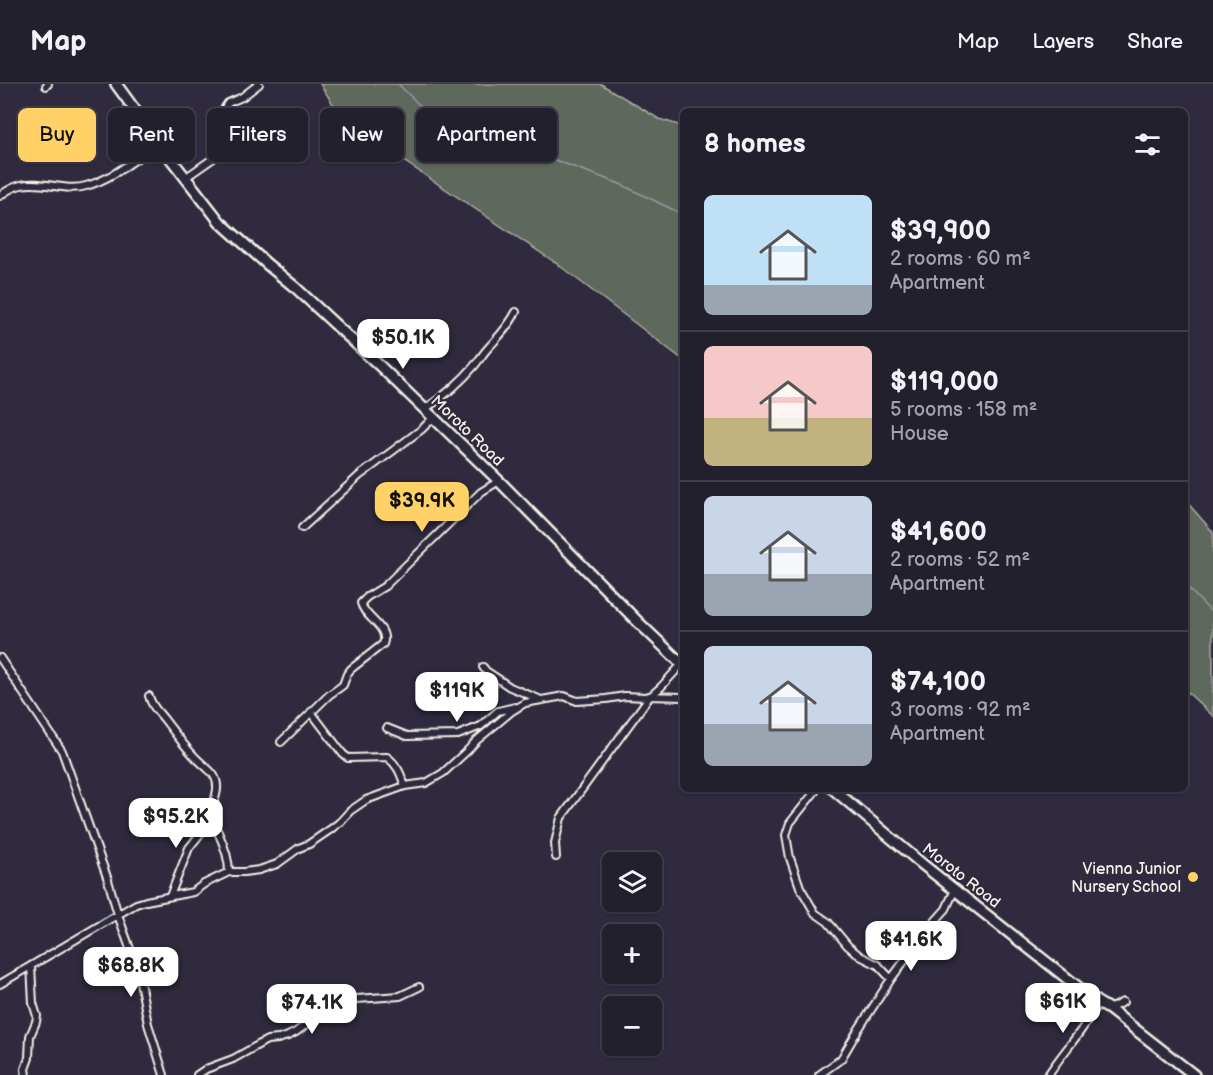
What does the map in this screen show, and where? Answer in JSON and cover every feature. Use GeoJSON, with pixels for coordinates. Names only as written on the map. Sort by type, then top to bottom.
{"type":"FeatureCollection","features":[{"type":"Feature","properties":{"kind":"main road","name":"Moroto Road"},"geometry":{"type":"LineString","coordinates":[[117,84],[134,108]]}},
{"type":"Feature","properties":{"kind":"main road","name":"Moroto Road"},"geometry":{"type":"LineString","coordinates":[[173,162],[220,222],[344,332],[425,409],[680,662]]}},
{"type":"Feature","properties":{"kind":"main road","name":"Moroto Road"},"geometry":{"type":"LineString","coordinates":[[837,792],[955,890],[1194,1075]]}},
{"type":"Feature","properties":{"kind":"street"},"geometry":{"type":"LineString","coordinates":[[185,178],[218,155],[221,150],[222,111],[228,103],[242,97],[259,84]]}},
{"type":"Feature","properties":{"kind":"street"},"geometry":{"type":"LineString","coordinates":[[0,196],[20,185],[69,188],[85,186],[117,172],[131,162]]}},
{"type":"Feature","properties":{"kind":"street"},"geometry":{"type":"LineString","coordinates":[[425,409],[440,399],[474,367],[511,322],[516,312]]}},
{"type":"Feature","properties":{"kind":"street"},"geometry":{"type":"LineString","coordinates":[[302,528],[359,476],[422,429],[433,418]]}},
{"type":"Feature","properties":{"kind":"street"},"geometry":{"type":"LineString","coordinates":[[281,741],[329,694],[339,688],[351,669],[383,644],[385,636],[362,608],[363,599],[385,586],[481,492],[499,481]]}},
{"type":"Feature","properties":{"kind":"street"},"geometry":{"type":"LineString","coordinates":[[0,658],[62,751],[138,971],[148,1024],[164,1075]]}},
{"type":"Feature","properties":{"kind":"street"},"geometry":{"type":"LineString","coordinates":[[556,858],[555,843],[561,818],[650,696],[680,666]]}},
{"type":"Feature","properties":{"kind":"street"},"geometry":{"type":"LineString","coordinates":[[483,667],[510,687],[540,700]]}},
{"type":"Feature","properties":{"kind":"street"},"geometry":{"type":"LineString","coordinates":[[149,696],[151,704],[170,729],[216,779],[217,794],[212,809],[212,819],[225,850],[230,872]]}},
{"type":"Feature","properties":{"kind":"street"},"geometry":{"type":"LineString","coordinates":[[387,728],[407,736],[458,735],[481,726],[498,711],[540,700],[564,696],[577,701],[625,696],[680,697]]}},
{"type":"Feature","properties":{"kind":"street"},"geometry":{"type":"LineString","coordinates":[[0,984],[136,904],[193,892],[204,884],[230,872],[259,870],[277,864],[331,829],[366,800],[405,786],[426,783],[443,773],[476,741],[518,706]]}},
{"type":"Feature","properties":{"kind":"street"},"geometry":{"type":"LineString","coordinates":[[311,712],[348,758],[387,758],[395,764],[405,786]]}},
{"type":"Feature","properties":{"kind":"street"},"geometry":{"type":"LineString","coordinates":[[815,792],[790,823],[786,835],[790,858],[800,887],[815,912],[828,922],[848,946],[860,956],[878,965],[891,979]]}},
{"type":"Feature","properties":{"kind":"street"},"geometry":{"type":"LineString","coordinates":[[170,896],[189,848],[212,819]]}},
{"type":"Feature","properties":{"kind":"street"},"geometry":{"type":"LineString","coordinates":[[819,1075],[841,1059],[891,979],[946,909],[955,890]]}},
{"type":"Feature","properties":{"kind":"street"},"geometry":{"type":"LineString","coordinates":[[26,1075],[30,1036],[37,1016],[33,1003],[31,966]]}},
{"type":"Feature","properties":{"kind":"street"},"geometry":{"type":"LineString","coordinates":[[197,1075],[267,1040],[288,1036],[342,1000],[400,996],[418,987]]}},
{"type":"Feature","properties":{"kind":"street"},"geometry":{"type":"LineString","coordinates":[[1048,1075],[1080,1032],[1097,1002]]}},
{"type":"Feature","properties":{"kind":"street"},"geometry":{"type":"LineString","coordinates":[[1109,1009],[1123,1002]]}},
{"type":"Feature","properties":{"kind":"shaded area"},"geometry":{"type":"Polygon","coordinates":[[[320,84],[601,84],[659,119],[680,125],[680,357],[556,263],[404,161],[404,108],[336,108],[320,84]]]}},
{"type":"Feature","properties":{"kind":"shaded area"},"geometry":{"type":"Polygon","coordinates":[[[1188,503],[1213,532],[1213,716],[1188,693],[1188,503]]]}},
{"type":"Feature","properties":{"kind":"waterway"},"geometry":{"type":"LineString","coordinates":[[398,84],[443,128],[525,149],[620,184],[680,213]]}},
{"type":"Feature","properties":{"kind":"waterway"},"geometry":{"type":"LineString","coordinates":[[1188,588],[1213,614]]}},
{"type":"Feature","properties":{"kind":"place","name":"Vienna Junior Nursery School"},"geometry":{"type":"Point","coordinates":[1193,877]}}]}
